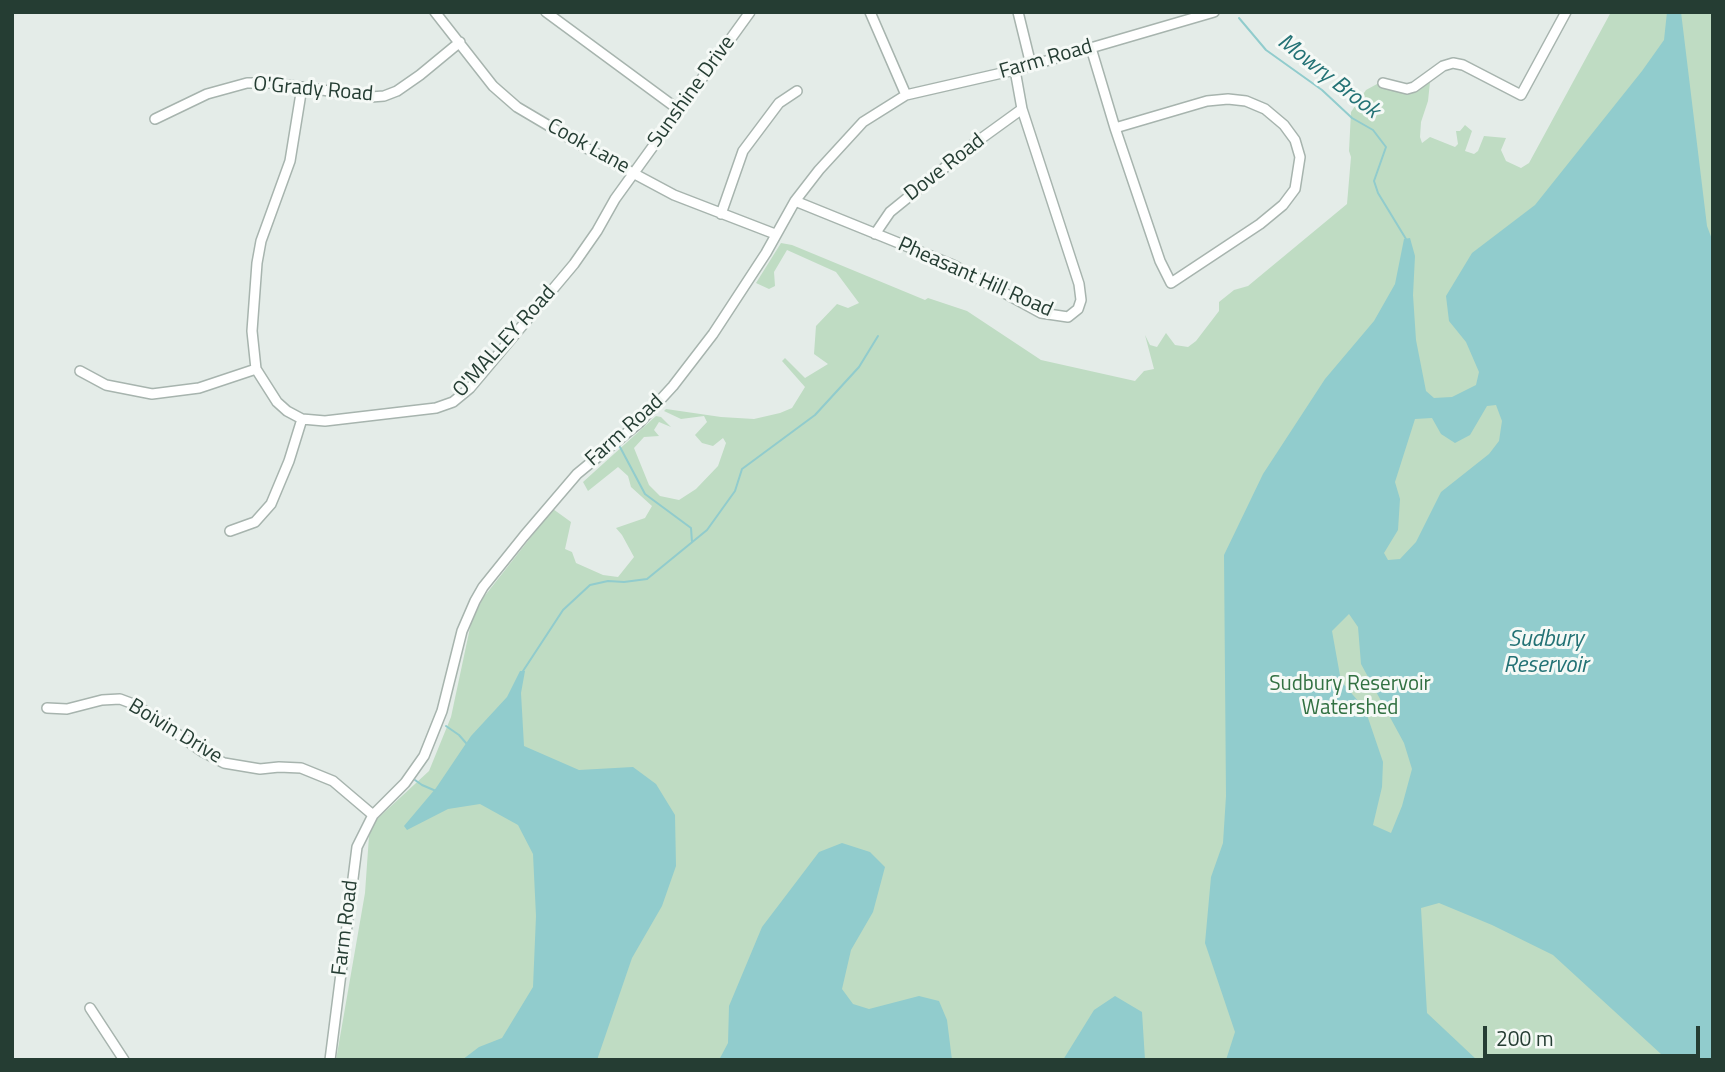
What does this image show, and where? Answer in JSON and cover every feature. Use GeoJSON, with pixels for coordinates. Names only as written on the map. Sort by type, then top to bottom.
{"type":"FeatureCollection","features":[{"type":"Feature","properties":{"kind":"street","name":"Cook Lane"},"geometry":{"type":"LineString","coordinates":[[435,12],[493,86],[511,102],[573,141],[674,195],[775,234]]}},
{"type":"Feature","properties":{"kind":"street"},"geometry":{"type":"LineString","coordinates":[[545,12],[679,110]]}},
{"type":"Feature","properties":{"kind":"street","name":"Sunshine Drive"},"geometry":{"type":"LineString","coordinates":[[634,172],[750,12]]}},
{"type":"Feature","properties":{"kind":"street"},"geometry":{"type":"LineString","coordinates":[[870,12],[906,95]]}},
{"type":"Feature","properties":{"kind":"street"},"geometry":{"type":"LineString","coordinates":[[1018,12],[1031,65]]}},
{"type":"Feature","properties":{"kind":"street","name":"Farm Road"},"geometry":{"type":"LineString","coordinates":[[330,1060],[354,862],[363,831],[373,815],[405,783],[424,756],[442,711],[462,631],[483,587],[577,474],[640,422],[673,386],[713,334],[795,201],[819,170],[863,122],[906,95],[1015,70],[1214,12]]}},
{"type":"Feature","properties":{"kind":"street"},"geometry":{"type":"LineString","coordinates":[[1383,83],[1407,89],[1443,66],[1453,63],[1463,65],[1521,95],[1566,12]]}},
{"type":"Feature","properties":{"kind":"street","name":"O'Grady Road"},"geometry":{"type":"LineString","coordinates":[[155,119],[207,94],[241,84],[264,83],[371,97],[388,95],[420,75],[460,42]]}},
{"type":"Feature","properties":{"kind":"street"},"geometry":{"type":"LineString","coordinates":[[1091,48],[1115,128],[1160,261],[1171,284],[1259,224],[1283,205],[1295,189],[1300,157],[1295,140],[1284,125],[1265,109],[1246,101],[1207,101],[1115,128]]}},
{"type":"Feature","properties":{"kind":"street","name":"Pheasant Hill Road"},"geometry":{"type":"LineString","coordinates":[[795,201],[979,276],[1041,313],[1068,317],[1078,309],[1081,300],[1079,284],[1022,109],[1015,70]]}},
{"type":"Feature","properties":{"kind":"street"},"geometry":{"type":"LineString","coordinates":[[230,531],[255,522],[271,504],[285,473],[302,419],[277,402],[256,369],[252,331],[258,252],[290,161],[302,87]]}},
{"type":"Feature","properties":{"kind":"street"},"geometry":{"type":"LineString","coordinates":[[720,214],[743,151],[779,103],[797,91]]}},
{"type":"Feature","properties":{"kind":"street","name":"Dove Road"},"geometry":{"type":"LineString","coordinates":[[875,234],[890,212],[975,143],[1022,109]]}},
{"type":"Feature","properties":{"kind":"street","name":"O'MALLEY Road"},"geometry":{"type":"LineString","coordinates":[[302,419],[325,421],[427,410],[441,407],[459,398],[573,264],[634,172]]}},
{"type":"Feature","properties":{"kind":"street"},"geometry":{"type":"LineString","coordinates":[[80,371],[106,385],[152,394],[199,388],[256,369]]}},
{"type":"Feature","properties":{"kind":"street","name":"Boivin Drive"},"geometry":{"type":"LineString","coordinates":[[47,708],[67,709],[102,700],[120,699],[135,705],[203,752],[224,763],[260,769],[301,768],[333,781],[373,815]]}},
{"type":"Feature","properties":{"kind":"street"},"geometry":{"type":"LineString","coordinates":[[90,1007],[124,1060]]}},
{"type":"Feature","properties":{"kind":"green space","name":"Sudbury Reservoir Watershed"},"geometry":{"type":"Polygon","coordinates":[[[1611,12],[1713,12],[1713,1060],[336,1060],[365,893],[369,836],[376,820],[429,771],[451,717],[471,623],[483,598],[553,509],[571,522],[565,549],[572,552],[576,563],[603,575],[618,577],[634,557],[616,528],[645,518],[652,506],[631,487],[628,476],[618,467],[588,491],[583,482],[656,416],[661,417],[671,427],[659,422],[654,430],[659,436],[644,437],[634,448],[649,485],[660,496],[679,500],[696,489],[718,466],[726,443],[723,438],[713,446],[702,443],[695,435],[707,422],[704,416],[681,419],[664,411],[666,409],[754,419],[780,413],[792,408],[805,387],[782,361],[785,358],[805,378],[828,364],[814,354],[816,326],[837,304],[848,308],[859,303],[836,272],[787,250],[774,272],[775,286],[769,289],[756,283],[781,243],[792,245],[925,300],[928,298],[967,311],[1041,360],[1135,381],[1144,371],[1154,369],[1145,335],[1150,345],[1157,347],[1166,333],[1175,345],[1188,347],[1196,341],[1219,311],[1219,302],[1234,290],[1248,286],[1347,204],[1351,112],[1366,90],[1377,84],[1399,91],[1425,80],[1430,82],[1428,101],[1421,122],[1422,143],[1430,137],[1455,147],[1458,144],[1456,131],[1460,131],[1465,125],[1472,131],[1465,151],[1474,154],[1478,151],[1484,136],[1506,138],[1501,150],[1506,161],[1521,168],[1529,163],[1611,12]]]}},
{"type":"Feature","properties":{"kind":"water","name":"Sudbury Reservoir"},"geometry":{"type":"Polygon","coordinates":[[[1667,12],[1681,12],[1707,226],[1713,242],[1713,1060],[1664,1060],[1661,1054],[1553,955],[1439,903],[1421,908],[1427,1013],[1477,1060],[1226,1060],[1235,1032],[1205,943],[1211,877],[1223,843],[1226,796],[1224,555],[1263,474],[1325,379],[1374,321],[1395,284],[1404,239],[1410,238],[1415,256],[1413,295],[1416,340],[1426,391],[1434,398],[1452,397],[1476,385],[1479,372],[1466,342],[1449,321],[1446,296],[1472,253],[1535,205],[1664,40],[1667,12]],[[1496,405],[1487,406],[1470,435],[1455,443],[1441,434],[1432,418],[1415,419],[1395,482],[1400,499],[1398,530],[1384,553],[1388,560],[1400,559],[1416,542],[1441,492],[1489,454],[1499,441],[1502,421],[1496,405]],[[1349,614],[1332,631],[1341,681],[1365,709],[1383,762],[1382,787],[1373,825],[1391,833],[1412,769],[1404,743],[1361,664],[1358,627],[1349,614]]]}},
{"type":"Feature","properties":{"kind":"water"},"geometry":{"type":"Polygon","coordinates":[[[520,671],[525,671],[521,693],[524,746],[579,770],[633,767],[656,784],[675,815],[676,866],[662,906],[632,958],[597,1060],[462,1060],[479,1047],[502,1038],[533,987],[536,916],[533,854],[518,825],[480,804],[448,809],[407,830],[404,826],[436,788],[471,736],[507,697],[520,671]]]}},
{"type":"Feature","properties":{"kind":"water"},"geometry":{"type":"Polygon","coordinates":[[[842,843],[870,852],[885,867],[873,912],[851,950],[842,989],[853,1004],[869,1009],[919,996],[939,1001],[947,1020],[952,1060],[719,1060],[728,1043],[729,1006],[762,927],[819,852],[842,843]]]}},
{"type":"Feature","properties":{"kind":"water"},"geometry":{"type":"Polygon","coordinates":[[[1115,996],[1142,1012],[1145,1060],[1063,1060],[1094,1010],[1115,996]]]}},
{"type":"Feature","properties":{"kind":"waterway","name":"Mowry Brook"},"geometry":{"type":"LineString","coordinates":[[1239,18],[1266,50],[1322,90],[1352,118],[1373,130],[1386,147],[1374,181],[1378,193],[1406,239]]}},
{"type":"Feature","properties":{"kind":"waterway"},"geometry":{"type":"LineString","coordinates":[[523,671],[563,610],[590,585],[647,579],[707,530],[735,491],[742,469],[815,415],[859,367],[878,336]]}},
{"type":"Feature","properties":{"kind":"waterway"},"geometry":{"type":"LineString","coordinates":[[620,447],[645,494],[691,528],[692,542]]}},
{"type":"Feature","properties":{"kind":"waterway"},"geometry":{"type":"LineString","coordinates":[[446,726],[466,743]]}},
{"type":"Feature","properties":{"kind":"waterway"},"geometry":{"type":"LineString","coordinates":[[415,780],[436,791]]}}]}
